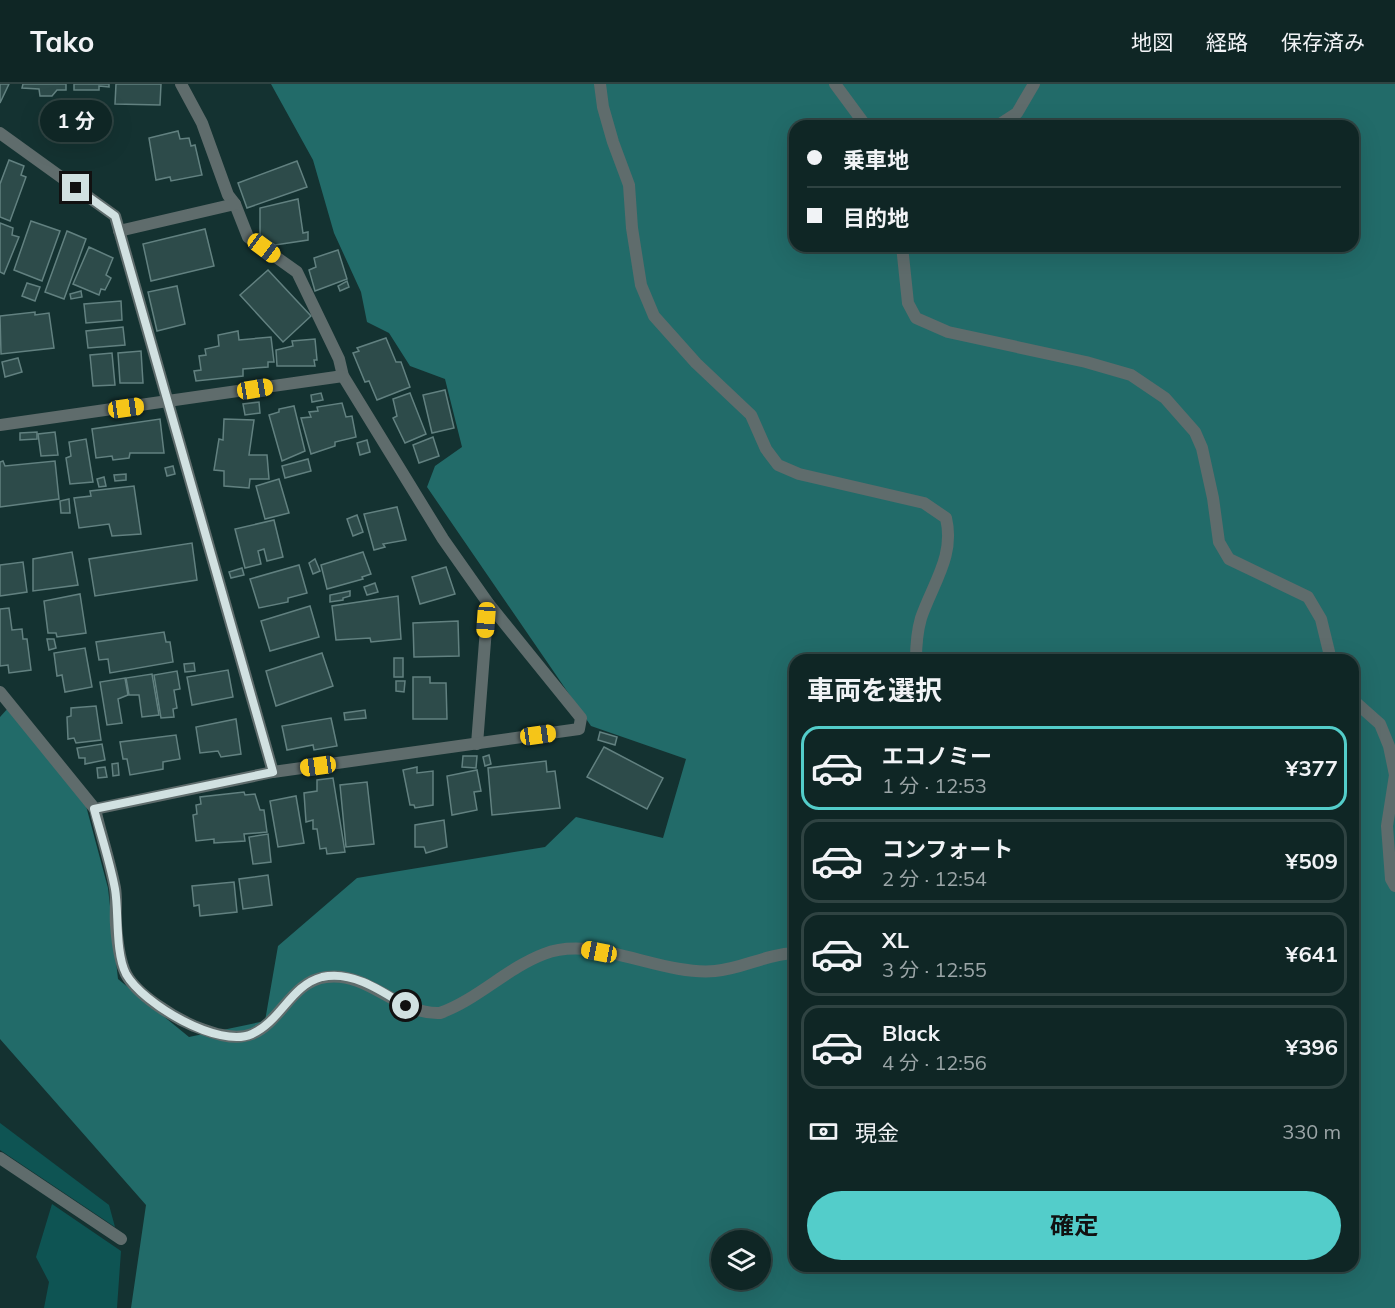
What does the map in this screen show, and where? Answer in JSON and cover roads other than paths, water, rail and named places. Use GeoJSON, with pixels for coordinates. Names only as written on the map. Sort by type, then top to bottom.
{"type":"FeatureCollection","features":[{"type":"Feature","properties":{"kind":"street"},"geometry":{"type":"LineString","coordinates":[[94,809],[273,772],[579,729],[581,718],[488,603],[443,539],[343,376],[339,359],[297,272],[248,237],[235,204],[228,195],[202,123],[180,84]]}},
{"type":"Feature","properties":{"kind":"street"},"geometry":{"type":"LineString","coordinates":[[600,84],[613,142],[629,185],[632,228],[641,285],[654,316],[696,363],[751,416],[766,449],[778,465],[799,474],[924,503],[946,518],[950,536],[947,556],[921,618],[916,639],[916,654]]}},
{"type":"Feature","properties":{"kind":"street"},"geometry":{"type":"LineString","coordinates":[[835,84],[862,120]]}},
{"type":"Feature","properties":{"kind":"street"},"geometry":{"type":"LineString","coordinates":[[1006,120],[1017,112],[1034,84]]}},
{"type":"Feature","properties":{"kind":"street"},"geometry":{"type":"LineString","coordinates":[[0,133],[115,216],[273,772]]}},
{"type":"Feature","properties":{"kind":"street"},"geometry":{"type":"LineString","coordinates":[[119,231],[235,204]]}},
{"type":"Feature","properties":{"kind":"street"},"geometry":{"type":"LineString","coordinates":[[903,252],[908,303],[916,318],[948,332],[1086,362],[1131,375],[1165,398],[1195,432],[1202,448],[1213,498],[1219,542],[1229,559],[1308,597],[1321,619],[1330,654]]}},
{"type":"Feature","properties":{"kind":"street"},"geometry":{"type":"LineString","coordinates":[[0,425],[343,376]]}},
{"type":"Feature","properties":{"kind":"street"},"geometry":{"type":"LineString","coordinates":[[477,744],[488,603]]}},
{"type":"Feature","properties":{"kind":"street"},"geometry":{"type":"LineString","coordinates":[[0,692],[94,809],[115,890],[116,927],[126,974],[150,1000],[178,1019],[234,1038],[252,1034],[276,1017],[294,994],[323,977],[342,975],[377,988],[406,1006],[428,1014],[440,1013],[544,954],[565,950],[580,948],[653,964],[715,971],[761,958],[789,954]]}},
{"type":"Feature","properties":{"kind":"street"},"geometry":{"type":"LineString","coordinates":[[1359,705],[1380,724],[1389,746],[1395,775],[1387,826],[1391,879],[1395,886]]}},
{"type":"Feature","properties":{"kind":"street"},"geometry":{"type":"LineString","coordinates":[[0,1158],[121,1239]]}}]}
